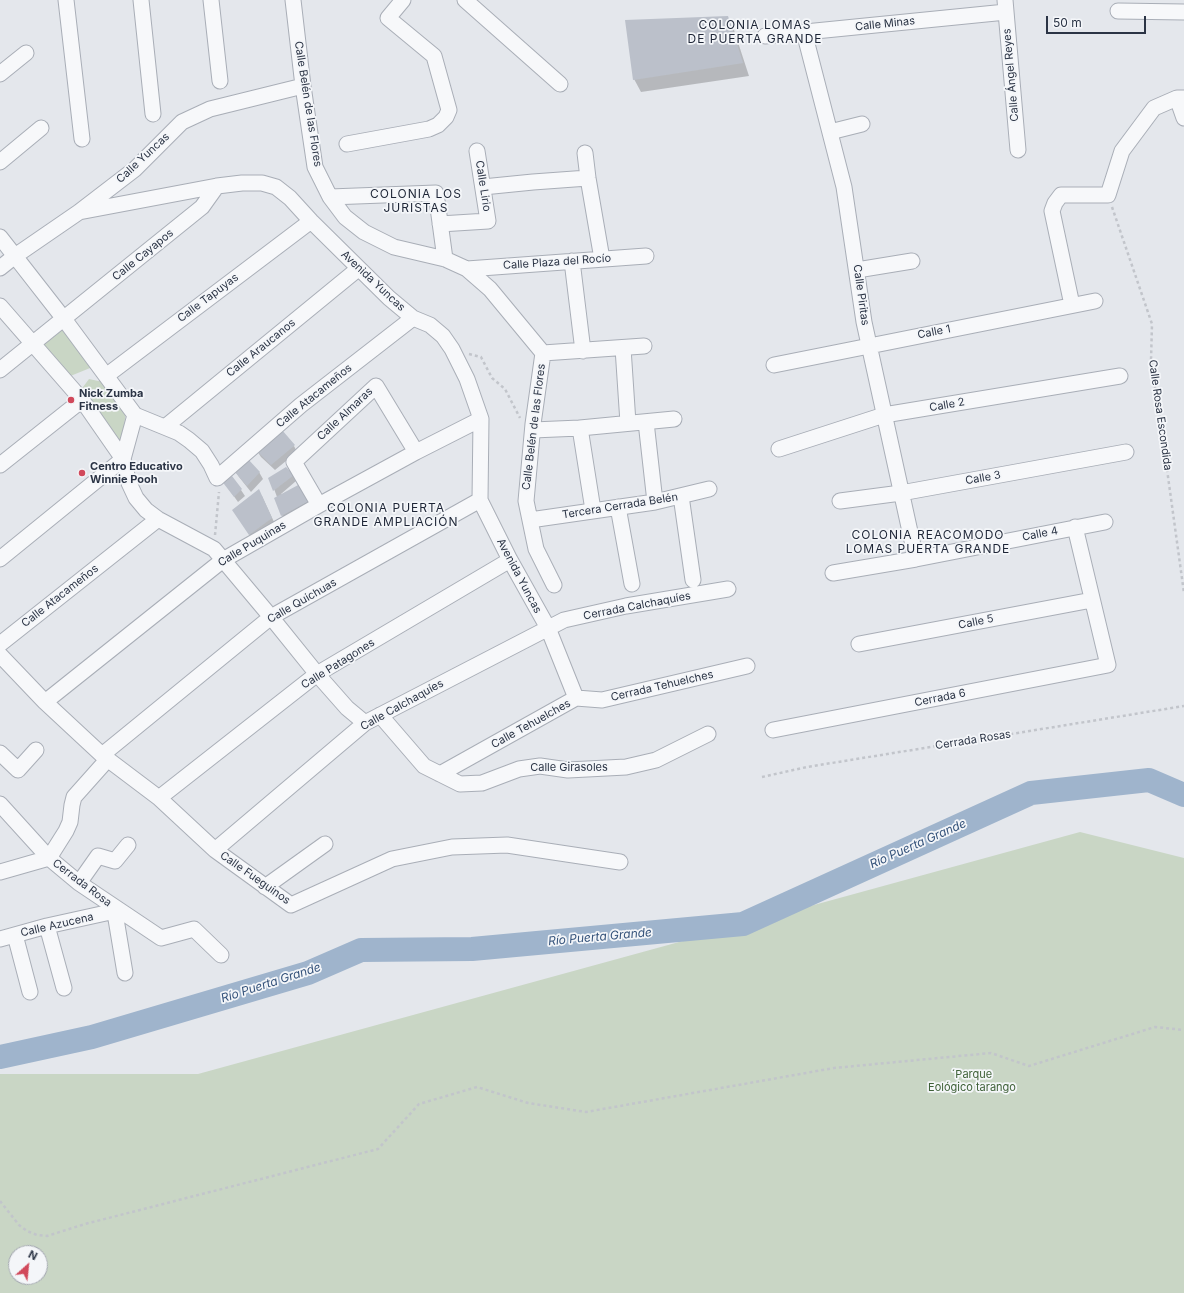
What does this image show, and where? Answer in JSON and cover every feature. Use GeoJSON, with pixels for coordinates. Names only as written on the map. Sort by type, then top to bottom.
{"type":"FeatureCollection","features":[{"type":"Feature","properties":{"kind":"street"},"geometry":{"type":"LineString","coordinates":[[66,0],[82,139]]}},
{"type":"Feature","properties":{"kind":"street"},"geometry":{"type":"LineString","coordinates":[[141,0],[153,114]]}},
{"type":"Feature","properties":{"kind":"street"},"geometry":{"type":"LineString","coordinates":[[211,0],[220,80]]}},
{"type":"Feature","properties":{"kind":"street","name":"Calle Belén de las Flores"},"geometry":{"type":"LineString","coordinates":[[293,0],[303,86],[315,167],[330,197],[345,217],[364,232],[394,247],[445,259],[467,269],[490,289],[543,353],[533,427],[526,501],[536,549],[554,585]]}},
{"type":"Feature","properties":{"kind":"street"},"geometry":{"type":"LineString","coordinates":[[347,144],[429,129],[438,125],[446,117],[449,110],[434,56],[388,18],[403,0]]}},
{"type":"Feature","properties":{"kind":"street"},"geometry":{"type":"LineString","coordinates":[[465,0],[560,84]]}},
{"type":"Feature","properties":{"kind":"street","name":"Calle Minas"},"geometry":{"type":"LineString","coordinates":[[765,36],[1005,6]]}},
{"type":"Feature","properties":{"kind":"street","name":"Calle Ángel Reyes"},"geometry":{"type":"LineString","coordinates":[[1005,6],[1018,150]]}},
{"type":"Feature","properties":{"kind":"street"},"geometry":{"type":"LineString","coordinates":[[1118,11],[1184,12]]}},
{"type":"Feature","properties":{"kind":"street","name":"Calle Piritas"},"geometry":{"type":"LineString","coordinates":[[804,32],[844,187],[864,322],[916,559]]}},
{"type":"Feature","properties":{"kind":"street"},"geometry":{"type":"LineString","coordinates":[[0,74],[26,53]]}},
{"type":"Feature","properties":{"kind":"street","name":"Calle Yuncas"},"geometry":{"type":"LineString","coordinates":[[0,268],[79,212],[134,169],[182,122],[210,109],[303,86]]}},
{"type":"Feature","properties":{"kind":"street"},"geometry":{"type":"LineString","coordinates":[[1072,305],[1052,210],[1055,202],[1061,195],[1108,195],[1122,151],[1154,108],[1180,98],[1184,118]]}},
{"type":"Feature","properties":{"kind":"street"},"geometry":{"type":"LineString","coordinates":[[830,132],[862,124]]}},
{"type":"Feature","properties":{"kind":"street"},"geometry":{"type":"LineString","coordinates":[[0,162],[41,128]]}},
{"type":"Feature","properties":{"kind":"street","name":"Calle Lirio"},"geometry":{"type":"LineString","coordinates":[[440,224],[488,221],[477,151]]}},
{"type":"Feature","properties":{"kind":"street"},"geometry":{"type":"LineString","coordinates":[[585,153],[602,259]]}},
{"type":"Feature","properties":{"kind":"street"},"geometry":{"type":"LineString","coordinates":[[483,187],[588,178]]}},
{"type":"Feature","properties":{"kind":"street","name":"Avenida Yuncas"},"geometry":{"type":"LineString","coordinates":[[79,212],[217,186],[242,183],[262,183],[276,187],[290,198],[358,269],[389,298],[413,318],[430,325],[443,336],[452,349],[468,379],[481,419],[480,500],[510,560],[548,628]]}},
{"type":"Feature","properties":{"kind":"street","name":"Calle Cayapos"},"geometry":{"type":"LineString","coordinates":[[32,343],[64,319],[202,207],[217,186]]}},
{"type":"Feature","properties":{"kind":"street"},"geometry":{"type":"LineString","coordinates":[[330,197],[436,193],[445,259]]}},
{"type":"Feature","properties":{"kind":"street","name":"Calle Tapuyas"},"geometry":{"type":"LineString","coordinates":[[106,376],[311,220]]}},
{"type":"Feature","properties":{"kind":"street"},"geometry":{"type":"LineString","coordinates":[[0,237],[64,319],[135,415],[179,433],[202,451],[217,478]]}},
{"type":"Feature","properties":{"kind":"street","name":"Calle Plaza del Rocío"},"geometry":{"type":"LineString","coordinates":[[467,269],[646,256]]}},
{"type":"Feature","properties":{"kind":"street"},"geometry":{"type":"LineString","coordinates":[[572,261],[582,351]]}},
{"type":"Feature","properties":{"kind":"street"},"geometry":{"type":"LineString","coordinates":[[857,270],[912,261]]}},
{"type":"Feature","properties":{"kind":"street","name":"Calle Araucanos"},"geometry":{"type":"LineString","coordinates":[[165,427],[358,269]]}},
{"type":"Feature","properties":{"kind":"street","name":"Calle 1"},"geometry":{"type":"LineString","coordinates":[[774,365],[1095,301]]}},
{"type":"Feature","properties":{"kind":"street"},"geometry":{"type":"LineString","coordinates":[[0,306],[82,400],[123,459],[129,483],[136,498],[146,510],[158,519],[219,554],[272,617],[317,674],[347,708],[366,723]]}},
{"type":"Feature","properties":{"kind":"street","name":"Calle Atacameños"},"geometry":{"type":"LineString","coordinates":[[217,478],[301,405],[413,318]]}},
{"type":"Feature","properties":{"kind":"street"},"geometry":{"type":"LineString","coordinates":[[0,370],[32,343]]}},
{"type":"Feature","properties":{"kind":"street"},"geometry":{"type":"LineString","coordinates":[[543,353],[644,346]]}},
{"type":"Feature","properties":{"kind":"street"},"geometry":{"type":"LineString","coordinates":[[623,348],[628,423]]}},
{"type":"Feature","properties":{"kind":"street","name":"Calle 2"},"geometry":{"type":"LineString","coordinates":[[779,449],[884,415],[1120,376]]}},
{"type":"Feature","properties":{"kind":"street","name":"Calle Almaras"},"geometry":{"type":"LineString","coordinates":[[319,505],[294,462],[376,386],[416,452]]}},
{"type":"Feature","properties":{"kind":"street"},"geometry":{"type":"LineString","coordinates":[[0,465],[82,400]]}},
{"type":"Feature","properties":{"kind":"street"},"geometry":{"type":"LineString","coordinates":[[0,560],[123,459],[135,415]]}},
{"type":"Feature","properties":{"kind":"street","name":"Calle Puquinas"},"geometry":{"type":"LineString","coordinates":[[45,702],[219,554],[319,505],[416,452],[481,419]]}},
{"type":"Feature","properties":{"kind":"street"},"geometry":{"type":"LineString","coordinates":[[533,427],[580,428],[674,419]]}},
{"type":"Feature","properties":{"kind":"street"},"geometry":{"type":"LineString","coordinates":[[646,422],[655,502]]}},
{"type":"Feature","properties":{"kind":"street"},"geometry":{"type":"LineString","coordinates":[[580,428],[594,510]]}},
{"type":"Feature","properties":{"kind":"street","name":"Calle 3"},"geometry":{"type":"LineString","coordinates":[[840,501],[901,493],[1126,452]]}},
{"type":"Feature","properties":{"kind":"street","name":"Tercera Cerrada Belén"},"geometry":{"type":"LineString","coordinates":[[530,520],[655,502],[709,489]]}},
{"type":"Feature","properties":{"kind":"street"},"geometry":{"type":"LineString","coordinates":[[681,496],[693,580]]}},
{"type":"Feature","properties":{"kind":"street","name":"Calle Quichuas"},"geometry":{"type":"LineString","coordinates":[[49,858],[70,822],[74,797],[104,758],[272,617],[480,500]]}},
{"type":"Feature","properties":{"kind":"street"},"geometry":{"type":"LineString","coordinates":[[618,507],[632,584]]}},
{"type":"Feature","properties":{"kind":"street","name":"Calle Atacameños"},"geometry":{"type":"LineString","coordinates":[[0,644],[158,519]]}},
{"type":"Feature","properties":{"kind":"street","name":"Calle 4"},"geometry":{"type":"LineString","coordinates":[[833,573],[916,559],[1105,522]]}},
{"type":"Feature","properties":{"kind":"street"},"geometry":{"type":"LineString","coordinates":[[1075,527],[1092,600]]}},
{"type":"Feature","properties":{"kind":"street","name":"Calle Patagones"},"geometry":{"type":"LineString","coordinates":[[159,798],[317,674],[510,560]]}},
{"type":"Feature","properties":{"kind":"street","name":"Cerrada Calchaquíes"},"geometry":{"type":"LineString","coordinates":[[548,628],[564,620],[610,610],[728,589]]}},
{"type":"Feature","properties":{"kind":"street","name":"Calle 5"},"geometry":{"type":"LineString","coordinates":[[859,644],[1092,600]]}},
{"type":"Feature","properties":{"kind":"street","name":"Cerrada 6"},"geometry":{"type":"LineString","coordinates":[[773,730],[1108,666],[1092,600]]}},
{"type":"Feature","properties":{"kind":"street","name":"Calle Tehuelches"},"geometry":{"type":"LineString","coordinates":[[440,774],[576,698],[548,628]]}},
{"type":"Feature","properties":{"kind":"street","name":"Calle Calchaquíes"},"geometry":{"type":"LineString","coordinates":[[215,850],[366,723],[548,628]]}},
{"type":"Feature","properties":{"kind":"street","name":"Calle Fueguinos"},"geometry":{"type":"LineString","coordinates":[[0,655],[45,702],[104,758],[159,798],[215,850],[291,905],[392,859],[452,847],[507,845],[620,862]]}},
{"type":"Feature","properties":{"kind":"street","name":"Cerrada Tehuelches"},"geometry":{"type":"LineString","coordinates":[[576,698],[602,700],[747,666]]}},
{"type":"Feature","properties":{"kind":"street","name":"Calle Girasoles"},"geometry":{"type":"LineString","coordinates":[[380,715],[424,766],[460,784],[482,784],[519,769],[540,766],[568,770],[626,767],[656,760],[708,734]]}},
{"type":"Feature","properties":{"kind":"street"},"geometry":{"type":"LineString","coordinates":[[0,753],[18,770],[36,750]]}},
{"type":"Feature","properties":{"kind":"street","name":"Cerrada Rosa"},"geometry":{"type":"LineString","coordinates":[[0,804],[49,858],[79,883],[115,909],[161,938],[194,929],[221,954]]}},
{"type":"Feature","properties":{"kind":"street"},"geometry":{"type":"LineString","coordinates":[[265,887],[325,844]]}},
{"type":"Feature","properties":{"kind":"street"},"geometry":{"type":"LineString","coordinates":[[79,883],[98,856],[115,861],[128,845]]}},
{"type":"Feature","properties":{"kind":"street"},"geometry":{"type":"LineString","coordinates":[[0,872],[49,858]]}},
{"type":"Feature","properties":{"kind":"street"},"geometry":{"type":"LineString","coordinates":[[115,909],[125,973]]}},
{"type":"Feature","properties":{"kind":"street","name":"Calle Azucena"},"geometry":{"type":"LineString","coordinates":[[0,939],[115,909]]}},
{"type":"Feature","properties":{"kind":"street"},"geometry":{"type":"LineString","coordinates":[[47,926],[64,988]]}},
{"type":"Feature","properties":{"kind":"street"},"geometry":{"type":"LineString","coordinates":[[15,935],[30,992]]}},
{"type":"Feature","properties":{"kind":"path","name":"Calle Rosa Escondida"},"geometry":{"type":"LineString","coordinates":[[1108,195],[1152,324],[1151,361],[1184,593]]}},
{"type":"Feature","properties":{"kind":"path"},"geometry":{"type":"LineString","coordinates":[[452,349],[481,357],[492,378],[505,390],[520,417],[520,426],[533,427]]}},
{"type":"Feature","properties":{"kind":"path"},"geometry":{"type":"LineString","coordinates":[[217,478],[219,483],[219,554]]}},
{"type":"Feature","properties":{"kind":"path","name":"Cerrada Rosas"},"geometry":{"type":"LineString","coordinates":[[762,777],[807,767],[1184,706]]}},
{"type":"Feature","properties":{"kind":"path"},"geometry":{"type":"LineString","coordinates":[[0,1201],[19,1225],[27,1231],[37,1235],[47,1236],[85,1224],[378,1149],[419,1104],[477,1087],[528,1103],[586,1112],[834,1068],[990,1053],[1029,1066],[1155,1027],[1184,1030]]}},
{"type":"Feature","properties":{"kind":"green space"},"geometry":{"type":"Polygon","coordinates":[[[63,322],[95,366],[68,377],[39,343],[63,322]]]}},
{"type":"Feature","properties":{"kind":"green space"},"geometry":{"type":"Polygon","coordinates":[[[89,379],[103,382],[126,411],[121,451],[80,391],[89,379]]]}},
{"type":"Feature","properties":{"kind":"green space","name":"´Parque Eológico tarango"},"geometry":{"type":"Polygon","coordinates":[[[1080,832],[1184,858],[1184,1293],[0,1293],[0,1074],[198,1074],[1080,832]]]}},
{"type":"Feature","properties":{"kind":"building"},"geometry":{"type":"Polygon","coordinates":[[[728,16],[743,63],[633,80],[625,20],[728,16]]]}},
{"type":"Feature","properties":{"kind":"building"},"geometry":{"type":"Polygon","coordinates":[[[282,430],[295,445],[271,465],[256,450],[282,430]]]}},
{"type":"Feature","properties":{"kind":"building"},"geometry":{"type":"Polygon","coordinates":[[[248,459],[260,472],[247,486],[234,471],[248,459]]]}},
{"type":"Feature","properties":{"kind":"building"},"geometry":{"type":"Polygon","coordinates":[[[286,467],[294,475],[273,491],[268,478],[286,467]]]}},
{"type":"Feature","properties":{"kind":"building"},"geometry":{"type":"Polygon","coordinates":[[[232,476],[242,489],[234,497],[221,480],[232,476]]]}},
{"type":"Feature","properties":{"kind":"building"},"geometry":{"type":"Polygon","coordinates":[[[300,484],[309,501],[281,516],[274,498],[300,484]]]}},
{"type":"Feature","properties":{"kind":"building"},"geometry":{"type":"Polygon","coordinates":[[[259,489],[272,518],[249,535],[232,510],[259,489]]]}},
{"type":"Feature","properties":{"kind":"waterway","name":"Río Puerta Grande"},"geometry":{"type":"LineString","coordinates":[[0,1057],[92,1037],[308,973],[361,950],[472,949],[743,924],[1031,793],[1149,780],[1184,795]]}},
{"type":"Feature","properties":{"kind":"place","name":"Nick Zumba Fitness"},"geometry":{"type":"Point","coordinates":[71,400]}},
{"type":"Feature","properties":{"kind":"place","name":"Centro Educativo Winnie Pooh"},"geometry":{"type":"Point","coordinates":[82,473]}},
{"type":"Feature","properties":{"kind":"district","name":"COLONIA LOMAS DE PUERTA GRANDE"},"geometry":{"type":"Point","coordinates":[755,32]}},
{"type":"Feature","properties":{"kind":"district","name":"COLONIA LOS JURISTAS"},"geometry":{"type":"Point","coordinates":[416,201]}},
{"type":"Feature","properties":{"kind":"district","name":"COLONIA PUERTA GRANDE AMPLIACIÓN"},"geometry":{"type":"Point","coordinates":[386,515]}},
{"type":"Feature","properties":{"kind":"district","name":"COLONIA REACOMODO LOMAS PUERTA GRANDE"},"geometry":{"type":"Point","coordinates":[928,542]}}]}
